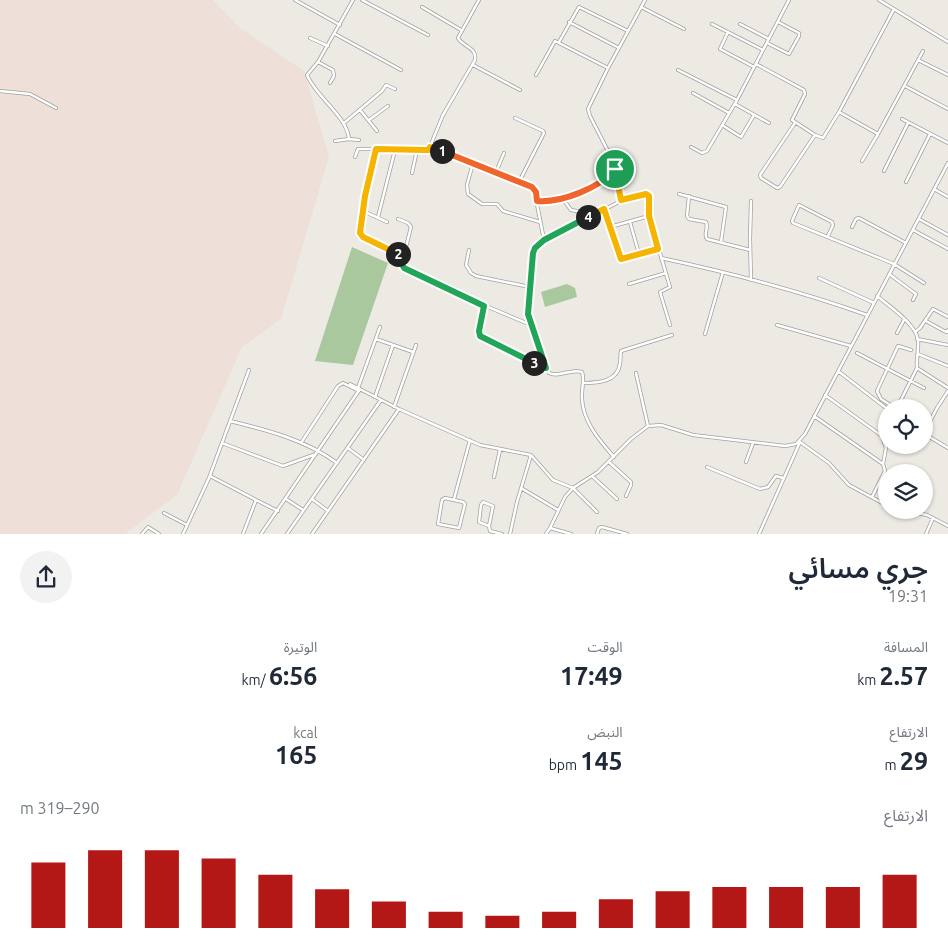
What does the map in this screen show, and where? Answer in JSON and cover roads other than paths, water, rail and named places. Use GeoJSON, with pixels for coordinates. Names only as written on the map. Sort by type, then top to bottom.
{"type":"FeatureCollection","features":[{"type":"Feature","properties":{"kind":"street"},"geometry":{"type":"LineString","coordinates":[[294,0],[340,25]]}},
{"type":"Feature","properties":{"kind":"street"},"geometry":{"type":"LineString","coordinates":[[349,139],[344,123],[315,90],[307,76],[328,46],[353,0]]}},
{"type":"Feature","properties":{"kind":"street"},"geometry":{"type":"LineString","coordinates":[[362,0],[428,35]]}},
{"type":"Feature","properties":{"kind":"street"},"geometry":{"type":"LineString","coordinates":[[355,157],[358,150],[427,150],[430,147],[443,115],[473,65],[476,56],[473,50],[459,40],[459,36],[479,0]]}},
{"type":"Feature","properties":{"kind":"street"},"geometry":{"type":"LineString","coordinates":[[621,200],[615,169],[588,110],[608,68],[645,0]]}},
{"type":"Feature","properties":{"kind":"street"},"geometry":{"type":"LineString","coordinates":[[691,147],[702,153],[705,152],[736,102],[789,0]]}},
{"type":"Feature","properties":{"kind":"street"},"geometry":{"type":"LineString","coordinates":[[879,0],[948,42]]}},
{"type":"Feature","properties":{"kind":"street"},"geometry":{"type":"LineString","coordinates":[[536,75],[554,43],[559,42],[580,6],[628,31]]}},
{"type":"Feature","properties":{"kind":"street"},"geometry":{"type":"LineString","coordinates":[[422,7],[462,30]]}},
{"type":"Feature","properties":{"kind":"street"},"geometry":{"type":"LineString","coordinates":[[642,7],[684,29]]}},
{"type":"Feature","properties":{"kind":"street"},"geometry":{"type":"LineString","coordinates":[[756,64],[805,91],[792,118],[795,123],[815,135],[821,138],[824,137],[894,9]]}},
{"type":"Feature","properties":{"kind":"street"},"geometry":{"type":"LineString","coordinates":[[569,22],[619,48]]}},
{"type":"Feature","properties":{"kind":"street"},"geometry":{"type":"LineString","coordinates":[[766,43],[789,54],[800,36],[799,33],[778,22]]}},
{"type":"Feature","properties":{"kind":"street"},"geometry":{"type":"LineString","coordinates":[[712,24],[763,50]]}},
{"type":"Feature","properties":{"kind":"street"},"geometry":{"type":"LineString","coordinates":[[740,24],[768,39]]}},
{"type":"Feature","properties":{"kind":"street"},"geometry":{"type":"LineString","coordinates":[[728,32],[720,49],[754,67]]}},
{"type":"Feature","properties":{"kind":"street"},"geometry":{"type":"LineString","coordinates":[[335,34],[401,70]]}},
{"type":"Feature","properties":{"kind":"street"},"geometry":{"type":"LineString","coordinates":[[310,38],[328,46]]}},
{"type":"Feature","properties":{"kind":"street"},"geometry":{"type":"LineString","coordinates":[[559,42],[608,68]]}},
{"type":"Feature","properties":{"kind":"street"},"geometry":{"type":"LineString","coordinates":[[862,161],[923,51]]}},
{"type":"Feature","properties":{"kind":"street"},"geometry":{"type":"LineString","coordinates":[[918,60],[948,75]]}},
{"type":"Feature","properties":{"kind":"street"},"geometry":{"type":"LineString","coordinates":[[318,62],[334,71],[334,76],[330,83]]}},
{"type":"Feature","properties":{"kind":"street"},"geometry":{"type":"LineString","coordinates":[[473,65],[520,90]]}},
{"type":"Feature","properties":{"kind":"street"},"geometry":{"type":"LineString","coordinates":[[678,70],[736,102],[769,123]]}},
{"type":"Feature","properties":{"kind":"street"},"geometry":{"type":"LineString","coordinates":[[344,123],[386,86],[395,89]]}},
{"type":"Feature","properties":{"kind":"street"},"geometry":{"type":"LineString","coordinates":[[904,86],[948,109]]}},
{"type":"Feature","properties":{"kind":"street"},"geometry":{"type":"LineString","coordinates":[[0,90],[30,94],[56,108]]}},
{"type":"Feature","properties":{"kind":"street"},"geometry":{"type":"LineString","coordinates":[[693,94],[729,113]]}},
{"type":"Feature","properties":{"kind":"street"},"geometry":{"type":"LineString","coordinates":[[369,120],[388,106]]}},
{"type":"Feature","properties":{"kind":"street"},"geometry":{"type":"LineString","coordinates":[[360,110],[377,131]]}},
{"type":"Feature","properties":{"kind":"street"},"geometry":{"type":"LineString","coordinates":[[839,112],[878,134]]}},
{"type":"Feature","properties":{"kind":"street"},"geometry":{"type":"LineString","coordinates":[[722,125],[741,137],[754,115]]}},
{"type":"Feature","properties":{"kind":"street"},"geometry":{"type":"LineString","coordinates":[[516,118],[544,133],[519,182]]}},
{"type":"Feature","properties":{"kind":"street"},"geometry":{"type":"LineString","coordinates":[[902,119],[948,143]]}},
{"type":"Feature","properties":{"kind":"street"},"geometry":{"type":"LineString","coordinates":[[795,123],[760,175],[761,178],[777,188],[780,187],[815,135]]}},
{"type":"Feature","properties":{"kind":"street"},"geometry":{"type":"LineString","coordinates":[[884,171],[908,123]]}},
{"type":"Feature","properties":{"kind":"street"},"geometry":{"type":"LineString","coordinates":[[906,182],[930,134]]}},
{"type":"Feature","properties":{"kind":"street"},"geometry":{"type":"LineString","coordinates":[[335,141],[359,140]]}},
{"type":"Feature","properties":{"kind":"street"},"geometry":{"type":"LineString","coordinates":[[430,147],[534,188],[544,240]]}},
{"type":"Feature","properties":{"kind":"street"},"geometry":{"type":"LineString","coordinates":[[376,149],[360,233],[362,236],[404,257]]}},
{"type":"Feature","properties":{"kind":"street"},"geometry":{"type":"LineString","coordinates":[[378,218],[396,150]]}},
{"type":"Feature","properties":{"kind":"street"},"geometry":{"type":"LineString","coordinates":[[412,173],[417,150]]}},
{"type":"Feature","properties":{"kind":"street"},"geometry":{"type":"LineString","coordinates":[[496,172],[504,153]]}},
{"type":"Feature","properties":{"kind":"street"},"geometry":{"type":"LineString","coordinates":[[473,163],[466,185],[468,194],[482,205],[497,204],[503,211],[541,222]]}},
{"type":"Feature","properties":{"kind":"street"},"geometry":{"type":"LineString","coordinates":[[759,534],[800,442],[948,163]]}},
{"type":"Feature","properties":{"kind":"street"},"geometry":{"type":"LineString","coordinates":[[537,201],[563,199],[606,179],[615,169]]}},
{"type":"Feature","properties":{"kind":"street"},"geometry":{"type":"LineString","coordinates":[[934,189],[948,197]]}},
{"type":"Feature","properties":{"kind":"street"},"geometry":{"type":"LineString","coordinates":[[614,457],[597,437],[589,423],[583,405],[583,374],[580,371],[552,375],[546,368],[528,314],[535,248],[544,240],[621,200],[648,194],[650,199],[649,216],[670,287],[660,292],[670,325]]}},
{"type":"Feature","properties":{"kind":"street"},"geometry":{"type":"LineString","coordinates":[[679,194],[726,207],[721,242]]}},
{"type":"Feature","properties":{"kind":"street"},"geometry":{"type":"LineString","coordinates":[[689,196],[687,217],[707,224],[706,238],[750,250]]}},
{"type":"Feature","properties":{"kind":"street"},"geometry":{"type":"LineString","coordinates":[[563,199],[571,210],[593,214]]}},
{"type":"Feature","properties":{"kind":"street"},"geometry":{"type":"LineString","coordinates":[[751,201],[751,280]]}},
{"type":"Feature","properties":{"kind":"street"},"geometry":{"type":"LineString","coordinates":[[828,236],[833,225],[832,222],[799,205],[792,222],[894,264],[924,283]]}},
{"type":"Feature","properties":{"kind":"street"},"geometry":{"type":"LineString","coordinates":[[604,209],[620,258],[658,249]]}},
{"type":"Feature","properties":{"kind":"street"},"geometry":{"type":"LineString","coordinates":[[363,211],[387,222]]}},
{"type":"Feature","properties":{"kind":"street"},"geometry":{"type":"LineString","coordinates":[[610,227],[649,216]]}},
{"type":"Feature","properties":{"kind":"street"},"geometry":{"type":"LineString","coordinates":[[852,227],[856,219],[859,218],[906,243]]}},
{"type":"Feature","properties":{"kind":"street"},"geometry":{"type":"LineString","coordinates":[[398,219],[408,223],[411,227],[402,264],[404,268],[484,306],[531,325]]}},
{"type":"Feature","properties":{"kind":"street"},"geometry":{"type":"LineString","coordinates":[[918,219],[948,235]]}},
{"type":"Feature","properties":{"kind":"street"},"geometry":{"type":"LineString","coordinates":[[630,222],[639,254]]}},
{"type":"Feature","properties":{"kind":"street"},"geometry":{"type":"LineString","coordinates":[[913,230],[948,249]]}},
{"type":"Feature","properties":{"kind":"street"},"geometry":{"type":"LineString","coordinates":[[469,250],[466,265],[471,273],[476,276],[530,286]]}},
{"type":"Feature","properties":{"kind":"street"},"geometry":{"type":"LineString","coordinates":[[661,258],[723,272],[817,298],[867,315]]}},
{"type":"Feature","properties":{"kind":"street"},"geometry":{"type":"LineString","coordinates":[[705,334],[723,272]]}},
{"type":"Feature","properties":{"kind":"street"},"geometry":{"type":"LineString","coordinates":[[629,284],[666,273]]}},
{"type":"Feature","properties":{"kind":"street"},"geometry":{"type":"LineString","coordinates":[[889,274],[915,294],[916,296],[913,300]]}},
{"type":"Feature","properties":{"kind":"street"},"geometry":{"type":"LineString","coordinates":[[819,278],[874,303]]}},
{"type":"Feature","properties":{"kind":"street"},"geometry":{"type":"LineString","coordinates":[[878,296],[904,320],[918,338],[917,368],[901,399]]}},
{"type":"Feature","properties":{"kind":"street"},"geometry":{"type":"LineString","coordinates":[[484,306],[479,331],[480,336],[546,368]]}},
{"type":"Feature","properties":{"kind":"street"},"geometry":{"type":"LineString","coordinates":[[915,332],[935,309],[948,317]]}},
{"type":"Feature","properties":{"kind":"street"},"geometry":{"type":"LineString","coordinates":[[897,333],[904,320]]}},
{"type":"Feature","properties":{"kind":"street"},"geometry":{"type":"LineString","coordinates":[[926,321],[944,331],[947,332],[948,330]]}},
{"type":"Feature","properties":{"kind":"street"},"geometry":{"type":"LineString","coordinates":[[777,324],[851,346]]}},
{"type":"Feature","properties":{"kind":"street"},"geometry":{"type":"LineString","coordinates":[[261,534],[359,390],[380,326]]}},
{"type":"Feature","properties":{"kind":"street"},"geometry":{"type":"LineString","coordinates":[[582,383],[601,382],[610,379],[619,367],[621,351],[672,335]]}},
{"type":"Feature","properties":{"kind":"street"},"geometry":{"type":"LineString","coordinates":[[918,338],[948,345]]}},
{"type":"Feature","properties":{"kind":"street"},"geometry":{"type":"LineString","coordinates":[[376,339],[413,352]]}},
{"type":"Feature","properties":{"kind":"street"},"geometry":{"type":"LineString","coordinates":[[394,406],[416,344]]}},
{"type":"Feature","properties":{"kind":"street"},"geometry":{"type":"LineString","coordinates":[[375,397],[393,345]]}},
{"type":"Feature","properties":{"kind":"street"},"geometry":{"type":"LineString","coordinates":[[882,399],[876,391],[898,346],[911,350]]}},
{"type":"Feature","properties":{"kind":"street"},"geometry":{"type":"LineString","coordinates":[[857,353],[924,388]]}},
{"type":"Feature","properties":{"kind":"street"},"geometry":{"type":"LineString","coordinates":[[918,354],[948,366]]}},
{"type":"Feature","properties":{"kind":"street"},"geometry":{"type":"LineString","coordinates":[[917,368],[948,390],[925,431],[928,436],[948,448]]}},
{"type":"Feature","properties":{"kind":"street"},"geometry":{"type":"LineString","coordinates":[[182,534],[210,476],[249,370]]}},
{"type":"Feature","properties":{"kind":"street"},"geometry":{"type":"LineString","coordinates":[[838,371],[878,402]]}},
{"type":"Feature","properties":{"kind":"street"},"geometry":{"type":"LineString","coordinates":[[636,373],[648,426]]}},
{"type":"Feature","properties":{"kind":"street"},"geometry":{"type":"LineString","coordinates":[[301,443],[338,386],[343,383],[470,440],[500,450],[531,455],[553,480],[573,488],[597,512]]}},
{"type":"Feature","properties":{"kind":"street"},"geometry":{"type":"LineString","coordinates":[[350,384],[359,390]]}},
{"type":"Feature","properties":{"kind":"street"},"geometry":{"type":"LineString","coordinates":[[814,416],[883,464],[886,448],[882,436],[825,395]]}},
{"type":"Feature","properties":{"kind":"street"},"geometry":{"type":"LineString","coordinates":[[287,534],[381,400]]}},
{"type":"Feature","properties":{"kind":"street"},"geometry":{"type":"LineString","coordinates":[[312,534],[399,409]]}},
{"type":"Feature","properties":{"kind":"street"},"geometry":{"type":"LineString","coordinates":[[230,421],[301,443],[337,463]]}},
{"type":"Feature","properties":{"kind":"street"},"geometry":{"type":"LineString","coordinates":[[546,534],[565,497],[573,488],[610,462],[631,439],[648,426],[661,425],[693,435],[753,443],[789,446],[800,442]]}},
{"type":"Feature","properties":{"kind":"street"},"geometry":{"type":"LineString","coordinates":[[454,499],[470,440]]}},
{"type":"Feature","properties":{"kind":"street"},"geometry":{"type":"LineString","coordinates":[[800,442],[829,462],[849,485],[878,501]]}},
{"type":"Feature","properties":{"kind":"street"},"geometry":{"type":"LineString","coordinates":[[222,443],[283,466],[318,452]]}},
{"type":"Feature","properties":{"kind":"street"},"geometry":{"type":"LineString","coordinates":[[746,462],[753,443]]}},
{"type":"Feature","properties":{"kind":"street"},"geometry":{"type":"LineString","coordinates":[[348,448],[364,460]]}},
{"type":"Feature","properties":{"kind":"street"},"geometry":{"type":"LineString","coordinates":[[494,477],[500,450]]}},
{"type":"Feature","properties":{"kind":"street"},"geometry":{"type":"LineString","coordinates":[[510,534],[531,455]]}},
{"type":"Feature","properties":{"kind":"street"},"geometry":{"type":"LineString","coordinates":[[610,462],[631,481],[626,496]]}},
{"type":"Feature","properties":{"kind":"street"},"geometry":{"type":"LineString","coordinates":[[706,467],[760,489],[768,487],[776,476],[783,478]]}},
{"type":"Feature","properties":{"kind":"street"},"geometry":{"type":"LineString","coordinates":[[210,476],[278,511]]}},
{"type":"Feature","properties":{"kind":"street"},"geometry":{"type":"LineString","coordinates":[[592,476],[617,499]]}},
{"type":"Feature","properties":{"kind":"street"},"geometry":{"type":"LineString","coordinates":[[872,498],[878,486]]}},
{"type":"Feature","properties":{"kind":"street"},"geometry":{"type":"LineString","coordinates":[[521,488],[558,510]]}},
{"type":"Feature","properties":{"kind":"street"},"geometry":{"type":"LineString","coordinates":[[446,498],[454,499],[465,504],[460,527],[458,528],[439,524],[438,521],[442,500],[446,498]]}},
{"type":"Feature","properties":{"kind":"street"},"geometry":{"type":"LineString","coordinates":[[286,499],[304,511]]}},
{"type":"Feature","properties":{"kind":"street"},"geometry":{"type":"LineString","coordinates":[[312,499],[328,511]]}},
{"type":"Feature","properties":{"kind":"street"},"geometry":{"type":"LineString","coordinates":[[243,534],[256,500]]}},
{"type":"Feature","properties":{"kind":"street"},"geometry":{"type":"LineString","coordinates":[[489,526],[479,523],[478,520],[483,502],[493,506],[489,526],[490,531],[502,534]]}},
{"type":"Feature","properties":{"kind":"street"},"geometry":{"type":"LineString","coordinates":[[164,513],[187,525]]}},
{"type":"Feature","properties":{"kind":"street"},"geometry":{"type":"LineString","coordinates":[[933,518],[948,526]]}},
{"type":"Feature","properties":{"kind":"street"},"geometry":{"type":"LineString","coordinates":[[926,534],[933,519]]}},
{"type":"Feature","properties":{"kind":"street"},"geometry":{"type":"LineString","coordinates":[[142,534],[148,527],[159,534]]}},
{"type":"Feature","properties":{"kind":"street"},"geometry":{"type":"LineString","coordinates":[[597,534],[598,528],[602,527],[627,534]]}},
{"type":"Feature","properties":{"kind":"street"},"geometry":{"type":"LineString","coordinates":[[550,528],[571,534]]}}]}
